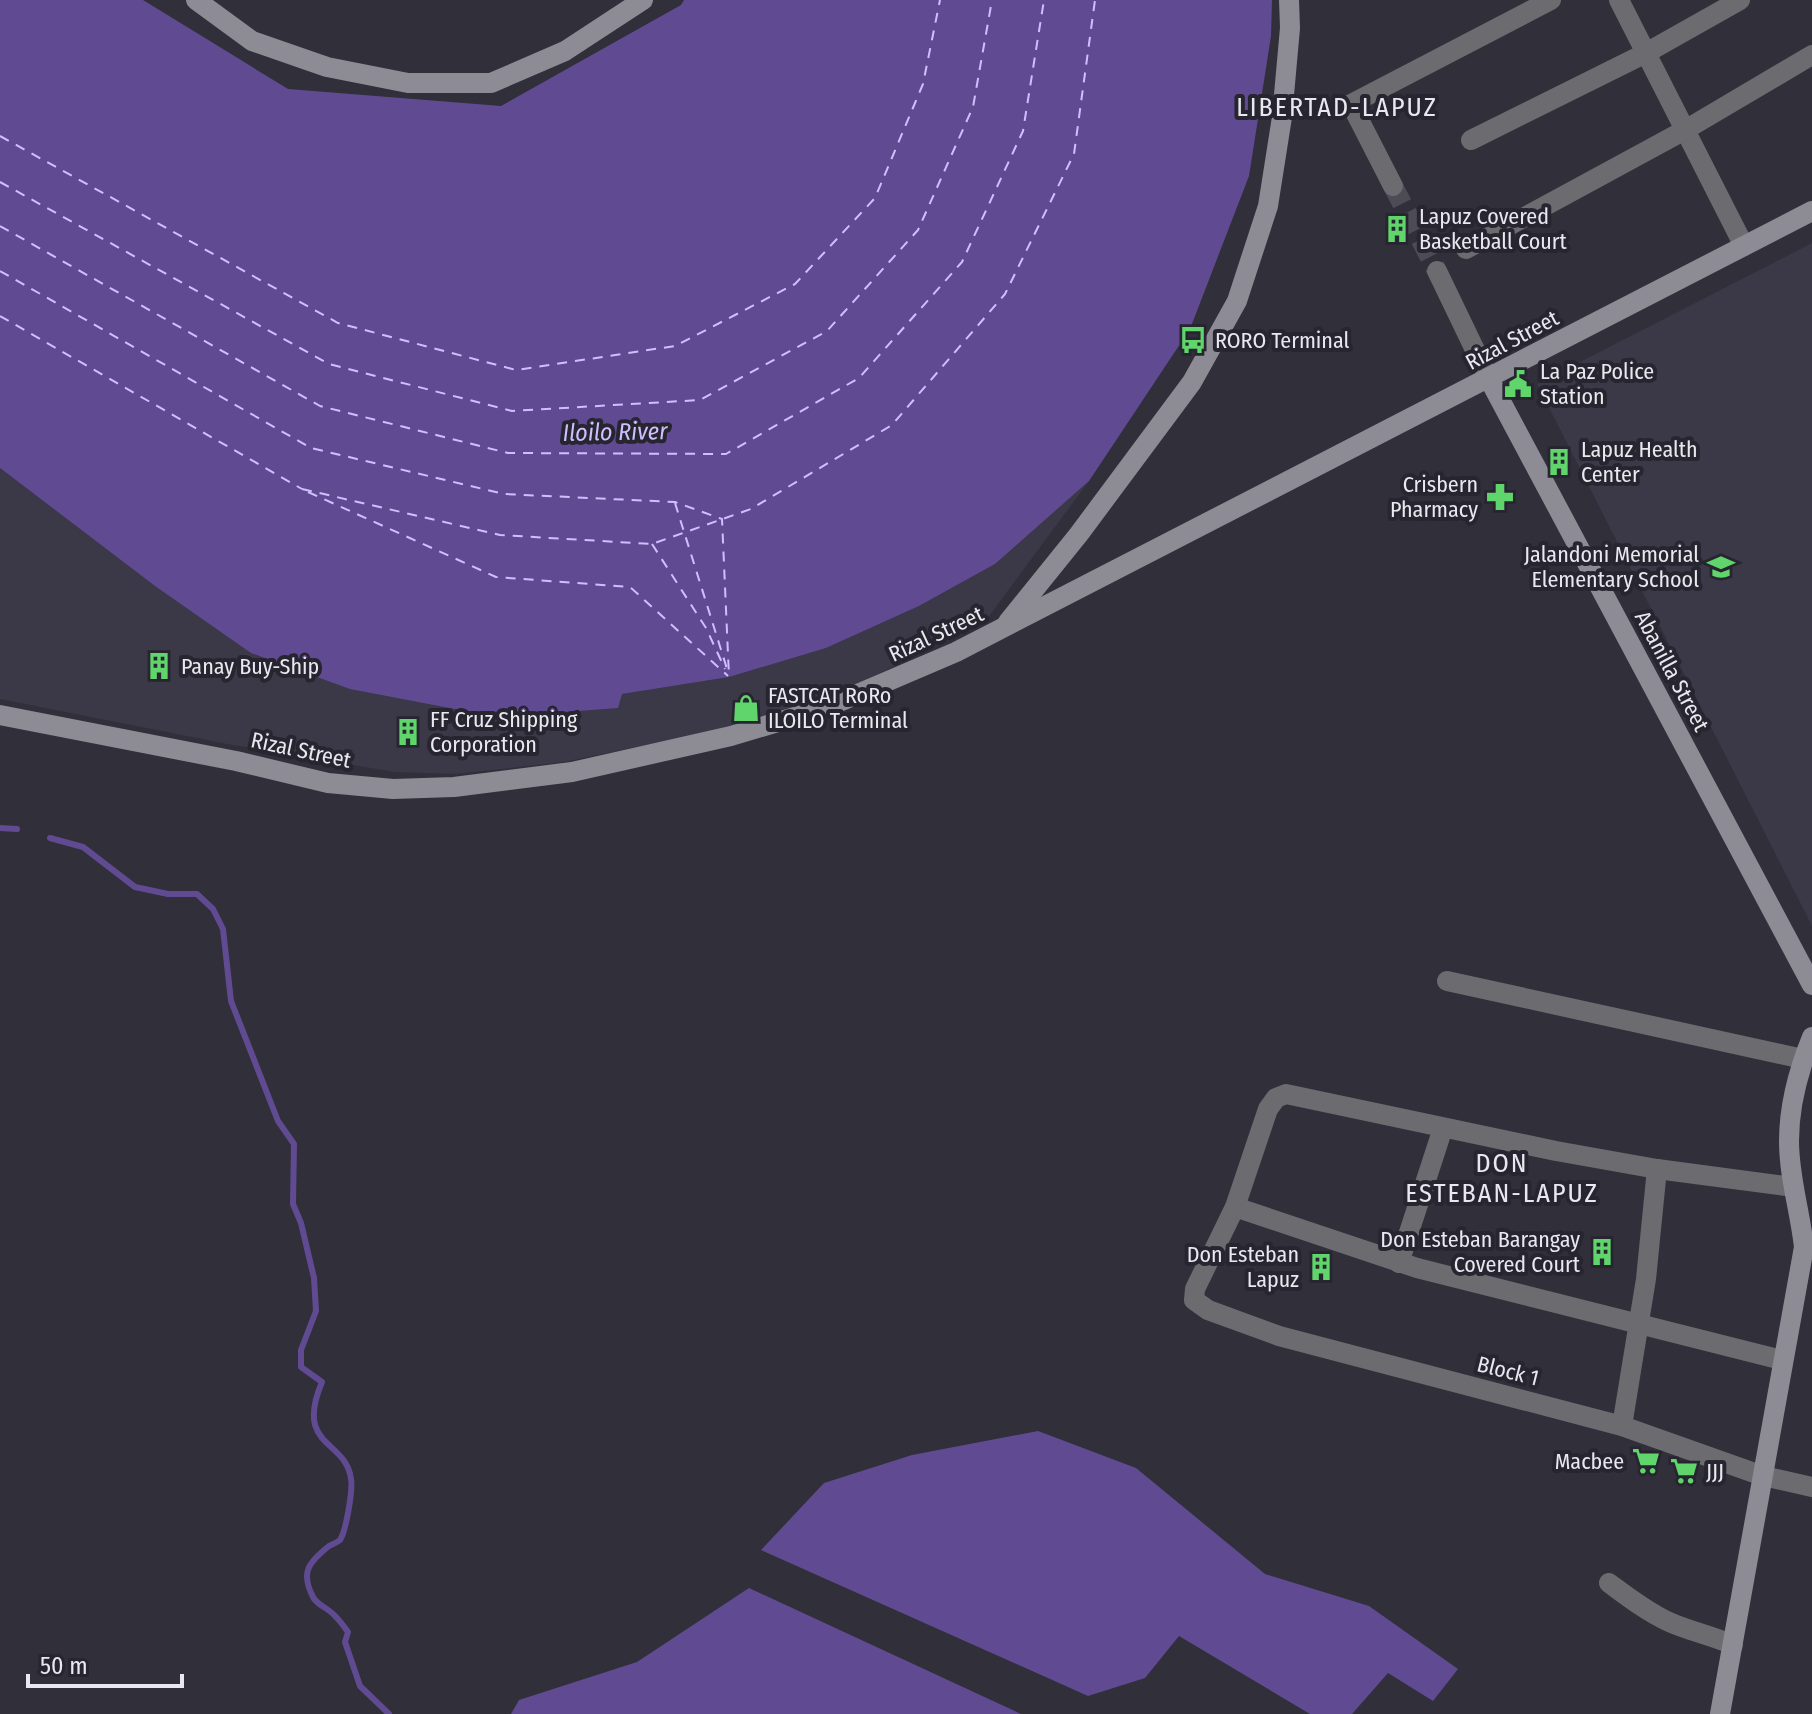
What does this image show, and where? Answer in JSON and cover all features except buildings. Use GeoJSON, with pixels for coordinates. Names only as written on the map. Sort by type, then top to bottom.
{"type":"FeatureCollection","features":[{"type":"Feature","properties":{"kind":"main road"},"geometry":{"type":"LineString","coordinates":[[196,0],[252,41],[327,67],[408,83],[491,83],[565,51],[643,0]]}},
{"type":"Feature","properties":{"kind":"main road"},"geometry":{"type":"LineString","coordinates":[[1003,628],[1079,534],[1192,382],[1237,301],[1268,206],[1282,117],[1290,28],[1289,0]]}},
{"type":"Feature","properties":{"kind":"main road","name":"Rizal Street"},"geometry":{"type":"LineString","coordinates":[[0,715],[236,761],[328,783],[393,789],[454,787],[572,772],[731,736],[825,708],[900,678],[1003,628],[1812,211]]}},
{"type":"Feature","properties":{"kind":"main road","name":"Abanilla Street"},"geometry":{"type":"LineString","coordinates":[[1489,379],[1812,985]]}},
{"type":"Feature","properties":{"kind":"main road"},"geometry":{"type":"LineString","coordinates":[[1720,1714],[1804,1247],[1793,1187],[1789,1140],[1793,1102],[1803,1059],[1812,1037]]}},
{"type":"Feature","properties":{"kind":"street"},"geometry":{"type":"LineString","coordinates":[[1393,186],[1351,104],[1551,0]]}},
{"type":"Feature","properties":{"kind":"street"},"geometry":{"type":"LineString","coordinates":[[1619,0],[1744,246]]}},
{"type":"Feature","properties":{"kind":"street"},"geometry":{"type":"LineString","coordinates":[[1471,140],[1646,53],[1740,0]]}},
{"type":"Feature","properties":{"kind":"street"},"geometry":{"type":"LineString","coordinates":[[1466,249],[1685,130],[1812,55]]}},
{"type":"Feature","properties":{"kind":"street"},"geometry":{"type":"LineString","coordinates":[[1437,271],[1489,379]]}},
{"type":"Feature","properties":{"kind":"street"},"geometry":{"type":"LineString","coordinates":[[1447,981],[1803,1059]]}},
{"type":"Feature","properties":{"kind":"street"},"geometry":{"type":"LineString","coordinates":[[1782,1360],[1399,1263],[1235,1207],[1268,1109],[1276,1098],[1286,1094],[1657,1169],[1793,1187]]}},
{"type":"Feature","properties":{"kind":"street"},"geometry":{"type":"LineString","coordinates":[[1399,1263],[1443,1128]]}},
{"type":"Feature","properties":{"kind":"street"},"geometry":{"type":"LineString","coordinates":[[1622,1426],[1640,1326],[1657,1169]]}},
{"type":"Feature","properties":{"kind":"street","name":"Block 1"},"geometry":{"type":"LineString","coordinates":[[1235,1207],[1195,1289],[1194,1300],[1208,1310],[1279,1336],[1622,1426],[1763,1476],[1812,1487]]}},
{"type":"Feature","properties":{"kind":"street"},"geometry":{"type":"LineString","coordinates":[[1609,1583],[1645,1610],[1669,1622],[1733,1645]]}},
{"type":"Feature","properties":{"kind":"shaded area","name":"Jalandoni Memorial Elementary School"},"geometry":{"type":"Polygon","coordinates":[[[1812,243],[1812,926],[1537,384],[1812,243]]]}},
{"type":"Feature","properties":{"kind":"shaded area"},"geometry":{"type":"Polygon","coordinates":[[[0,468],[155,586],[622,694],[729,677],[826,648],[919,606],[995,564],[1089,481],[984,623],[830,697],[728,728],[564,762],[456,774],[394,772],[227,744],[0,699],[0,468]]]}},
{"type":"Feature","properties":{"kind":"water","name":"Iloilo River"},"geometry":{"type":"Polygon","coordinates":[[[0,0],[143,0],[288,89],[501,106],[681,5],[684,0],[1272,0],[1271,36],[1249,176],[1190,329],[1089,481],[995,564],[919,606],[826,648],[729,677],[622,694],[618,708],[497,717],[350,689],[251,653],[155,586],[0,468],[0,0]]]}},
{"type":"Feature","properties":{"kind":"water"},"geometry":{"type":"Polygon","coordinates":[[[1038,1431],[1136,1468],[1265,1574],[1369,1606],[1458,1669],[1433,1701],[1388,1673],[1352,1714],[1310,1714],[1179,1636],[1145,1678],[1088,1696],[761,1550],[824,1483],[912,1455],[1038,1431]]]}},
{"type":"Feature","properties":{"kind":"water"},"geometry":{"type":"Polygon","coordinates":[[[749,1588],[1021,1714],[511,1714],[519,1700],[637,1662],[749,1588]]]}},
{"type":"Feature","properties":{"kind":"waterway"},"geometry":{"type":"LineString","coordinates":[[0,828],[17,829]]}},
{"type":"Feature","properties":{"kind":"waterway"},"geometry":{"type":"LineString","coordinates":[[50,838],[83,847],[135,887],[168,894],[197,894],[213,909],[223,929],[231,1001],[278,1121],[294,1144],[293,1204],[301,1223],[314,1278],[316,1311],[301,1350],[301,1367],[322,1382],[315,1403],[314,1419],[324,1440],[347,1466],[351,1479],[347,1520],[340,1540],[316,1557],[309,1568],[307,1581],[315,1600],[334,1615],[348,1632],[345,1642],[360,1686],[389,1714]]}},
{"type":"Feature","properties":{"kind":"ferry route"},"geometry":{"type":"LineString","coordinates":[[0,136],[338,323],[516,370],[675,346],[795,284],[875,198],[923,84],[940,0]]}},
{"type":"Feature","properties":{"kind":"ferry route"},"geometry":{"type":"LineString","coordinates":[[0,182],[329,364],[512,411],[700,400],[827,331],[918,230],[973,107],[992,0]]}},
{"type":"Feature","properties":{"kind":"ferry route"},"geometry":{"type":"LineString","coordinates":[[0,226],[320,406],[508,453],[726,454],[859,378],[962,262],[1023,131],[1044,0]]}},
{"type":"Feature","properties":{"kind":"ferry route"},"geometry":{"type":"LineString","coordinates":[[302,489],[500,535],[652,544],[751,509],[892,425],[1005,294],[1074,154],[1095,0]]}},
{"type":"Feature","properties":{"kind":"ferry route"},"geometry":{"type":"LineString","coordinates":[[0,271],[311,448],[504,494],[675,502],[722,519],[729,677]]}},
{"type":"Feature","properties":{"kind":"ferry route"},"geometry":{"type":"LineString","coordinates":[[0,316],[302,489]]}},
{"type":"Feature","properties":{"kind":"ferry route"},"geometry":{"type":"LineString","coordinates":[[308,492],[496,577],[630,587],[728,676]]}},
{"type":"Feature","properties":{"kind":"ferry route"},"geometry":{"type":"LineString","coordinates":[[675,503],[728,672]]}},
{"type":"Feature","properties":{"kind":"ferry route"},"geometry":{"type":"LineString","coordinates":[[652,544],[706,628],[725,669]]}},
{"type":"Feature","properties":{"kind":"tunnel"},"geometry":{"type":"LineString","coordinates":[[1393,186],[1437,271]]}},
{"type":"Feature","properties":{"kind":"place","name":"Lapuz Covered Basketball Court"},"geometry":{"type":"Point","coordinates":[1397,229]}},
{"type":"Feature","properties":{"kind":"place","name":"RORO Terminal"},"geometry":{"type":"Point","coordinates":[1193,340]}},
{"type":"Feature","properties":{"kind":"place","name":"La Paz Police Station"},"geometry":{"type":"Point","coordinates":[1518,384]}},
{"type":"Feature","properties":{"kind":"place","name":"Lapuz Health Center"},"geometry":{"type":"Point","coordinates":[1559,462]}},
{"type":"Feature","properties":{"kind":"place","name":"Crisbern Pharmacy"},"geometry":{"type":"Point","coordinates":[1500,497]}},
{"type":"Feature","properties":{"kind":"place","name":"Jalandoni Memorial Elementary School"},"geometry":{"type":"Point","coordinates":[1721,567]}},
{"type":"Feature","properties":{"kind":"place","name":"Panay Buy-Ship"},"geometry":{"type":"Point","coordinates":[159,666]}},
{"type":"Feature","properties":{"kind":"place","name":"FASTCAT RoRo ILOILO Terminal"},"geometry":{"type":"Point","coordinates":[746,708]}},
{"type":"Feature","properties":{"kind":"place","name":"FF Cruz Shipping Corporation"},"geometry":{"type":"Point","coordinates":[408,732]}},
{"type":"Feature","properties":{"kind":"place","name":"Don Esteban Barangay Covered Court"},"geometry":{"type":"Point","coordinates":[1602,1252]}},
{"type":"Feature","properties":{"kind":"place","name":"Don Esteban Lapuz"},"geometry":{"type":"Point","coordinates":[1321,1267]}},
{"type":"Feature","properties":{"kind":"place","name":"Macbee"},"geometry":{"type":"Point","coordinates":[1646,1461]}},
{"type":"Feature","properties":{"kind":"place","name":"JJJ"},"geometry":{"type":"Point","coordinates":[1684,1471]}},
{"type":"Feature","properties":{"kind":"district","name":"LIBERTAD-LAPUZ"},"geometry":{"type":"Point","coordinates":[1337,107]}},
{"type":"Feature","properties":{"kind":"district","name":"DON ESTEBAN-LAPUZ"},"geometry":{"type":"Point","coordinates":[1502,1178]}}]}
